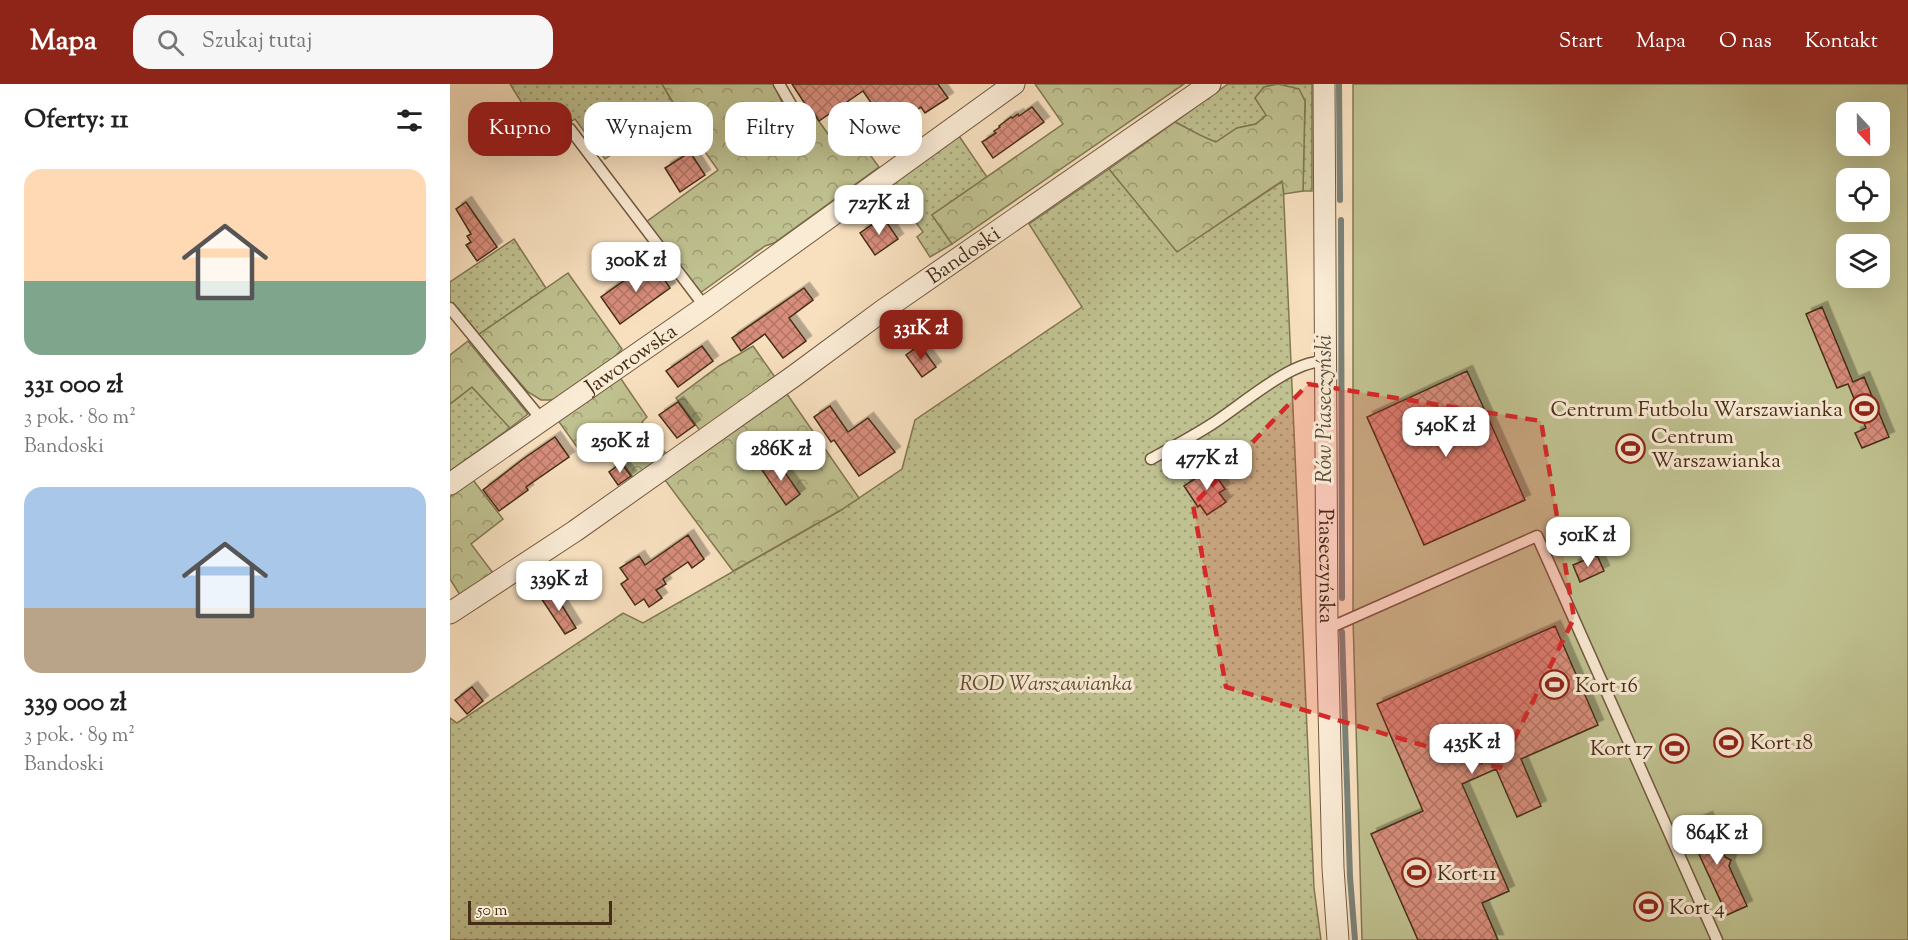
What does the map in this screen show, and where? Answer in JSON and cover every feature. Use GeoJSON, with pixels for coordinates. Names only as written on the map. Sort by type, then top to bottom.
{"type":"FeatureCollection","features":[{"type":"Feature","properties":{"kind":"street","name":"Jaworowska"},"geometry":{"type":"LineString","coordinates":[[450,484],[705,307],[1014,84]]}},
{"type":"Feature","properties":{"kind":"street","name":"Bandoski"},"geometry":{"type":"LineString","coordinates":[[450,613],[575,531],[794,376],[882,310],[1210,84]]}},
{"type":"Feature","properties":{"kind":"street","name":"Piaseczyńska"},"geometry":{"type":"LineString","coordinates":[[1324,84],[1327,629],[1333,868],[1338,940]]}},
{"type":"Feature","properties":{"kind":"lane"},"geometry":{"type":"LineString","coordinates":[[779,84],[790,102]]}},
{"type":"Feature","properties":{"kind":"lane"},"geometry":{"type":"LineString","coordinates":[[572,132],[705,307]]}},
{"type":"Feature","properties":{"kind":"lane"},"geometry":{"type":"LineString","coordinates":[[450,308],[542,420]]}},
{"type":"Feature","properties":{"kind":"lane"},"geometry":{"type":"LineString","coordinates":[[1151,459],[1211,424],[1290,371],[1317,361],[1324,362]]}},
{"type":"Feature","properties":{"kind":"lane"},"geometry":{"type":"LineString","coordinates":[[1327,629],[1537,536],[1717,940]]}},
{"type":"Feature","properties":{"kind":"highlighted area"},"geometry":{"type":"Polygon","coordinates":[[[1308,384],[1541,421],[1574,618],[1500,768],[1226,687],[1193,505],[1308,384]]]}},
{"type":"Feature","properties":{"kind":"green space"},"geometry":{"type":"Polygon","coordinates":[[[510,84],[662,84],[672,102],[584,102],[584,131],[575,119],[572,121],[572,102],[521,102],[510,84]]]}},
{"type":"Feature","properties":{"kind":"green space"},"geometry":{"type":"Polygon","coordinates":[[[662,84],[774,84],[782,102],[725,102],[725,156],[816,156],[816,117],[828,134],[828,156],[871,156],[879,167],[700,293],[646,222],[718,170],[708,156],[713,156],[713,102],[673,102],[662,84]]]}},
{"type":"Feature","properties":{"kind":"green space"},"geometry":{"type":"Polygon","coordinates":[[[1035,84],[1184,84],[952,244],[932,215],[1063,124],[1035,84]]]}},
{"type":"Feature","properties":{"kind":"green space"},"geometry":{"type":"Polygon","coordinates":[[[1228,84],[1278,84],[1264,87],[1255,98],[1267,115],[1256,124],[1237,128],[1216,142],[1175,122],[1228,84]]]}},
{"type":"Feature","properties":{"kind":"green space"},"geometry":{"type":"Polygon","coordinates":[[[1278,84],[1299,89],[1305,101],[1303,191],[1284,194],[1282,181],[1177,252],[1109,169],[1175,122],[1216,142],[1237,128],[1256,124],[1266,115],[1255,98],[1264,87],[1278,84]]]}},
{"type":"Feature","properties":{"kind":"green space"},"geometry":{"type":"Polygon","coordinates":[[[1284,84],[1312,84],[1312,191],[1303,191],[1305,101],[1284,84]]]}},
{"type":"Feature","properties":{"kind":"green space","name":"Centrum Warszawianka"},"geometry":{"type":"Polygon","coordinates":[[[1353,84],[1908,84],[1908,940],[1362,940],[1353,618],[1353,84]]]}},
{"type":"Feature","properties":{"kind":"green space"},"geometry":{"type":"Polygon","coordinates":[[[959,136],[987,177],[932,215],[952,244],[930,257],[917,237],[923,232],[888,185],[959,136]]]}},
{"type":"Feature","properties":{"kind":"green space","name":"ROD Warszawianka"},"geometry":{"type":"Polygon","coordinates":[[[1109,169],[1177,251],[1283,181],[1314,888],[1321,940],[450,940],[450,718],[457,723],[623,613],[643,623],[841,510],[902,469],[915,420],[1082,307],[1029,224],[1109,169]]]}},
{"type":"Feature","properties":{"kind":"green space"},"geometry":{"type":"Polygon","coordinates":[[[514,239],[546,288],[478,335],[450,302],[450,282],[514,239]]]}},
{"type":"Feature","properties":{"kind":"green space"},"geometry":{"type":"Polygon","coordinates":[[[568,273],[622,349],[609,363],[554,400],[541,400],[528,392],[478,335],[568,273]]]}},
{"type":"Feature","properties":{"kind":"green space"},"geometry":{"type":"Polygon","coordinates":[[[468,341],[528,414],[510,428],[472,387],[450,404],[450,355],[468,341]]]}},
{"type":"Feature","properties":{"kind":"green space"},"geometry":{"type":"Polygon","coordinates":[[[753,346],[777,380],[701,432],[676,398],[719,366],[753,346]]]}},
{"type":"Feature","properties":{"kind":"green space"},"geometry":{"type":"Polygon","coordinates":[[[619,376],[647,417],[642,422],[667,455],[634,479],[610,445],[587,461],[557,419],[619,376]]]}},
{"type":"Feature","properties":{"kind":"green space"},"geometry":{"type":"Polygon","coordinates":[[[472,387],[510,428],[450,471],[450,404],[472,387]]]}},
{"type":"Feature","properties":{"kind":"green space"},"geometry":{"type":"Polygon","coordinates":[[[787,394],[859,498],[733,571],[665,480],[787,394]]]}},
{"type":"Feature","properties":{"kind":"green space"},"geometry":{"type":"Polygon","coordinates":[[[473,480],[503,519],[471,544],[493,573],[460,595],[450,579],[450,497],[473,480]]]}},
{"type":"Feature","properties":{"kind":"building"},"geometry":{"type":"Polygon","coordinates":[[[792,84],[938,84],[948,98],[925,113],[922,102],[871,102],[863,91],[847,102],[828,102],[828,115],[819,121],[816,116],[816,102],[804,102],[792,84]]]}},
{"type":"Feature","properties":{"kind":"building"},"geometry":{"type":"Polygon","coordinates":[[[1032,107],[1044,122],[993,158],[982,142],[996,133],[994,131],[1011,117],[1018,114],[1019,116],[1032,107]]]}},
{"type":"Feature","properties":{"kind":"building"},"geometry":{"type":"Polygon","coordinates":[[[684,156],[693,156],[705,175],[680,192],[665,168],[684,156]]]}},
{"type":"Feature","properties":{"kind":"building"},"geometry":{"type":"Polygon","coordinates":[[[466,202],[497,247],[477,261],[466,245],[471,242],[467,236],[471,234],[456,209],[466,202]]]}},
{"type":"Feature","properties":{"kind":"building"},"geometry":{"type":"Polygon","coordinates":[[[883,217],[898,239],[875,255],[860,233],[883,217]]]}},
{"type":"Feature","properties":{"kind":"building"},"geometry":{"type":"Polygon","coordinates":[[[652,261],[670,288],[620,324],[601,297],[652,261]]]}},
{"type":"Feature","properties":{"kind":"building"},"geometry":{"type":"Polygon","coordinates":[[[804,288],[813,300],[789,318],[806,341],[783,358],[765,334],[741,351],[732,338],[804,288]]]}},
{"type":"Feature","properties":{"kind":"building"},"geometry":{"type":"Polygon","coordinates":[[[1822,307],[1853,382],[1864,377],[1889,437],[1862,448],[1855,433],[1866,428],[1848,384],[1837,388],[1806,314],[1822,307]]]}},
{"type":"Feature","properties":{"kind":"building"},"geometry":{"type":"Polygon","coordinates":[[[920,345],[936,367],[922,377],[906,355],[920,345]]]}},
{"type":"Feature","properties":{"kind":"building"},"geometry":{"type":"Polygon","coordinates":[[[702,346],[713,361],[678,387],[666,371],[702,346]]]}},
{"type":"Feature","properties":{"kind":"building"},"geometry":{"type":"Polygon","coordinates":[[[1467,371],[1525,500],[1424,545],[1367,417],[1467,371]]]}},
{"type":"Feature","properties":{"kind":"building"},"geometry":{"type":"Polygon","coordinates":[[[678,402],[695,425],[677,438],[659,415],[678,402]]]}},
{"type":"Feature","properties":{"kind":"building"},"geometry":{"type":"Polygon","coordinates":[[[830,406],[848,432],[868,418],[895,452],[859,476],[834,440],[831,442],[814,417],[830,406]]]}},
{"type":"Feature","properties":{"kind":"building"},"geometry":{"type":"Polygon","coordinates":[[[555,437],[569,457],[526,487],[528,490],[499,511],[483,490],[555,437]]]}},
{"type":"Feature","properties":{"kind":"building"},"geometry":{"type":"Polygon","coordinates":[[[776,460],[800,494],[786,505],[762,470],[776,460]]]}},
{"type":"Feature","properties":{"kind":"building"},"geometry":{"type":"Polygon","coordinates":[[[621,463],[631,476],[618,485],[609,472],[621,463]]]}},
{"type":"Feature","properties":{"kind":"building"},"geometry":{"type":"Polygon","coordinates":[[[1211,468],[1225,489],[1219,493],[1226,502],[1207,515],[1200,505],[1198,507],[1184,486],[1211,468]]]}},
{"type":"Feature","properties":{"kind":"building"},"geometry":{"type":"Polygon","coordinates":[[[688,535],[704,559],[692,568],[688,562],[663,579],[666,584],[656,590],[662,598],[649,607],[644,599],[635,605],[621,584],[628,579],[620,568],[639,556],[645,565],[688,535]]]}},
{"type":"Feature","properties":{"kind":"building"},"geometry":{"type":"Polygon","coordinates":[[[1597,555],[1604,571],[1580,582],[1573,565],[1597,555]]]}},
{"type":"Feature","properties":{"kind":"building"},"geometry":{"type":"Polygon","coordinates":[[[553,591],[576,628],[565,634],[541,598],[553,591]]]}},
{"type":"Feature","properties":{"kind":"building"},"geometry":{"type":"Polygon","coordinates":[[[1555,626],[1598,725],[1521,759],[1541,806],[1517,817],[1496,769],[1462,784],[1509,891],[1482,903],[1498,940],[1418,940],[1371,834],[1423,811],[1377,704],[1555,626]]]}},
{"type":"Feature","properties":{"kind":"building"},"geometry":{"type":"Polygon","coordinates":[[[472,687],[483,701],[467,714],[455,700],[472,687]]]}},
{"type":"Feature","properties":{"kind":"building"},"geometry":{"type":"Polygon","coordinates":[[[1707,817],[1725,857],[1731,860],[1729,866],[1747,906],[1727,915],[1686,826],[1707,817]]]}},
{"type":"Feature","properties":{"kind":"waterway","name":"Rów Piaseczyński"},"geometry":{"type":"LineString","coordinates":[[1339,84],[1340,200]]}},
{"type":"Feature","properties":{"kind":"waterway","name":"Rów Piaseczyński"},"geometry":{"type":"LineString","coordinates":[[1341,220],[1342,598]]}},
{"type":"Feature","properties":{"kind":"waterway","name":"Rów Piaseczyński"},"geometry":{"type":"LineString","coordinates":[[1342,632],[1350,877],[1355,940]]}},
{"type":"Feature","properties":{"kind":"place","name":"Centrum Futbolu Warszawianka"},"geometry":{"type":"Point","coordinates":[1864,409]}},
{"type":"Feature","properties":{"kind":"place","name":"Centrum Warszawianka"},"geometry":{"type":"Point","coordinates":[1630,448]}},
{"type":"Feature","properties":{"kind":"place","name":"Kort 16"},"geometry":{"type":"Point","coordinates":[1554,685]}},
{"type":"Feature","properties":{"kind":"place","name":"Kort 18"},"geometry":{"type":"Point","coordinates":[1729,742]}},
{"type":"Feature","properties":{"kind":"place","name":"Kort 17"},"geometry":{"type":"Point","coordinates":[1674,748]}},
{"type":"Feature","properties":{"kind":"place","name":"Kort 11"},"geometry":{"type":"Point","coordinates":[1416,873]}},
{"type":"Feature","properties":{"kind":"place","name":"Kort 4"},"geometry":{"type":"Point","coordinates":[1648,907]}}]}
